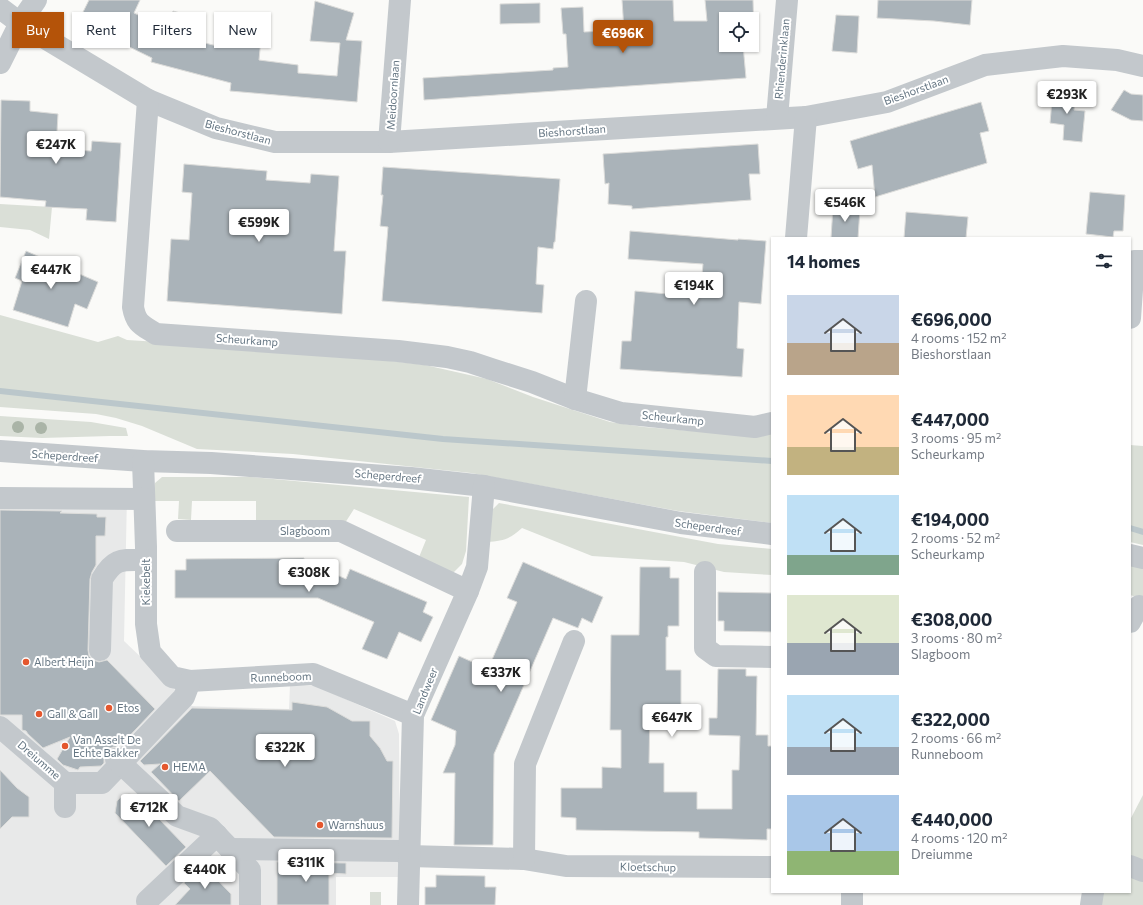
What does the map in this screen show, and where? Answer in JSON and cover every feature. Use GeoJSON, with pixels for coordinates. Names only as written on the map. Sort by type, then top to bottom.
{"type":"FeatureCollection","features":[{"type":"Feature","properties":{"kind":"street"},"geometry":{"type":"LineString","coordinates":[[28,12],[36,0]]}},
{"type":"Feature","properties":{"kind":"street","name":"Meidoornlaan"},"geometry":{"type":"LineString","coordinates":[[389,142],[400,0]]}},
{"type":"Feature","properties":{"kind":"street","name":"Rhienderinklaan"},"geometry":{"type":"LineString","coordinates":[[777,118],[787,0]]}},
{"type":"Feature","properties":{"kind":"street","name":"Bieshorstlaan"},"geometry":{"type":"LineString","coordinates":[[0,8],[12,17]]}},
{"type":"Feature","properties":{"kind":"street"},"geometry":{"type":"LineString","coordinates":[[0,42],[12,31]]}},
{"type":"Feature","properties":{"kind":"street"},"geometry":{"type":"LineString","coordinates":[[0,63],[12,39]]}},
{"type":"Feature","properties":{"kind":"street","name":"Bieshorstlaan"},"geometry":{"type":"LineString","coordinates":[[62,48],[148,100],[216,128],[275,142],[389,142],[806,117],[887,102],[985,65],[1063,56],[1118,60],[1143,66]]}},
{"type":"Feature","properties":{"kind":"street","name":"Scheurkamp"},"geometry":{"type":"LineString","coordinates":[[148,100],[133,307],[135,318],[143,326],[156,334],[398,351],[447,357],[470,362],[525,380],[575,399],[621,413],[756,427],[771,423]]}},
{"type":"Feature","properties":{"kind":"street"},"geometry":{"type":"LineString","coordinates":[[796,237],[806,117]]}},
{"type":"Feature","properties":{"kind":"street"},"geometry":{"type":"LineString","coordinates":[[1131,304],[1134,261],[1143,261]]}},
{"type":"Feature","properties":{"kind":"street"},"geometry":{"type":"LineString","coordinates":[[575,399],[586,301]]}},
{"type":"Feature","properties":{"kind":"street"},"geometry":{"type":"LineString","coordinates":[[1131,321],[1143,322]]}},
{"type":"Feature","properties":{"kind":"street","name":"Scheperdreef"},"geometry":{"type":"LineString","coordinates":[[0,451],[143,461],[211,463],[411,478],[484,486],[681,524],[771,534]]}},
{"type":"Feature","properties":{"kind":"street","name":"Kiekebelt"},"geometry":{"type":"LineString","coordinates":[[143,461],[146,624],[150,652],[172,677],[190,681]]}},
{"type":"Feature","properties":{"kind":"street","name":"Landweer"},"geometry":{"type":"LineString","coordinates":[[408,905],[413,715],[468,591],[477,567],[484,486]]}},
{"type":"Feature","properties":{"kind":"street"},"geometry":{"type":"LineString","coordinates":[[0,498],[144,499]]}},
{"type":"Feature","properties":{"kind":"street","name":"Slagboom"},"geometry":{"type":"LineString","coordinates":[[177,531],[341,531],[468,591]]}},
{"type":"Feature","properties":{"kind":"street"},"geometry":{"type":"LineString","coordinates":[[1131,555],[1143,558]]}},
{"type":"Feature","properties":{"kind":"street"},"geometry":{"type":"LineString","coordinates":[[100,650],[102,579],[107,570],[114,563],[121,560],[146,560]]}},
{"type":"Feature","properties":{"kind":"street"},"geometry":{"type":"LineString","coordinates":[[705,572],[705,648],[716,656],[771,657]]}},
{"type":"Feature","properties":{"kind":"street"},"geometry":{"type":"LineString","coordinates":[[524,859],[525,764],[574,641]]}},
{"type":"Feature","properties":{"kind":"street","name":"Runneboom"},"geometry":{"type":"LineString","coordinates":[[190,681],[313,674],[413,715]]}},
{"type":"Feature","properties":{"kind":"street","name":"Dreiumme"},"geometry":{"type":"LineString","coordinates":[[0,727],[65,783],[102,783],[123,758],[184,697],[190,681]]}},
{"type":"Feature","properties":{"kind":"street"},"geometry":{"type":"LineString","coordinates":[[123,758],[177,816],[210,828],[250,870],[250,905]]}},
{"type":"Feature","properties":{"kind":"street"},"geometry":{"type":"LineString","coordinates":[[65,783],[65,806]]}},
{"type":"Feature","properties":{"kind":"street"},"geometry":{"type":"LineString","coordinates":[[147,901],[223,842]]}},
{"type":"Feature","properties":{"kind":"street","name":"Kloetschup"},"geometry":{"type":"LineString","coordinates":[[223,842],[400,851],[409,856],[524,859],[566,866],[771,867]]}},
{"type":"Feature","properties":{"kind":"street"},"geometry":{"type":"LineString","coordinates":[[1131,866],[1143,870]]}},
{"type":"Feature","properties":{"kind":"street"},"geometry":{"type":"LineString","coordinates":[[852,893],[852,905]]}},
{"type":"Feature","properties":{"kind":"street"},"geometry":{"type":"LineString","coordinates":[[1091,905],[1093,893]]}},
{"type":"Feature","properties":{"kind":"shaded area"},"geometry":{"type":"Polygon","coordinates":[[[0,204],[52,207],[49,239],[30,230],[0,227],[0,204]]]}},
{"type":"Feature","properties":{"kind":"shaded area"},"geometry":{"type":"Polygon","coordinates":[[[0,315],[98,342],[118,336],[127,340],[306,351],[425,365],[487,379],[533,397],[610,422],[644,427],[692,431],[771,434],[771,523],[678,511],[471,473],[293,454],[197,449],[142,426],[116,418],[96,414],[0,407],[0,315]]]}},
{"type":"Feature","properties":{"kind":"shaded area"},"geometry":{"type":"Polygon","coordinates":[[[0,416],[91,422],[126,428],[128,436],[42,438],[0,436],[0,416]]]}},
{"type":"Feature","properties":{"kind":"shaded area"},"geometry":{"type":"Polygon","coordinates":[[[1131,445],[1143,446],[1143,545],[1131,542],[1131,445]]]}},
{"type":"Feature","properties":{"kind":"shaded area"},"geometry":{"type":"Polygon","coordinates":[[[162,477],[250,477],[469,497],[466,551],[462,564],[454,572],[443,573],[417,562],[426,540],[354,509],[345,523],[256,521],[256,501],[192,501],[191,520],[178,519],[179,501],[152,501],[155,483],[162,477]]]}},
{"type":"Feature","properties":{"kind":"shaded area"},"geometry":{"type":"Polygon","coordinates":[[[0,493],[127,495],[124,641],[192,706],[289,709],[290,685],[316,686],[395,721],[399,734],[400,877],[336,877],[336,905],[0,905],[0,493]]]}},
{"type":"Feature","properties":{"kind":"shaded area"},"geometry":{"type":"Polygon","coordinates":[[[499,503],[718,544],[771,549],[771,575],[724,572],[684,562],[592,556],[522,528],[514,535],[506,539],[487,542],[490,512],[499,503]]]}},
{"type":"Feature","properties":{"kind":"shaded area"},"geometry":{"type":"Polygon","coordinates":[[[1131,564],[1143,568],[1143,599],[1131,595],[1131,564]]]}},
{"type":"Feature","properties":{"kind":"shaded area"},"geometry":{"type":"Polygon","coordinates":[[[1143,795],[1143,863],[1131,858],[1131,818],[1143,795]]]}},
{"type":"Feature","properties":{"kind":"shaded area"},"geometry":{"type":"Polygon","coordinates":[[[1131,874],[1143,879],[1143,905],[1098,905],[1100,893],[1131,893],[1131,874]]]}},
{"type":"Feature","properties":{"kind":"shaded area"},"geometry":{"type":"Polygon","coordinates":[[[370,892],[381,892],[381,905],[370,905],[370,892]]]}},
{"type":"Feature","properties":{"kind":"building"},"geometry":{"type":"Polygon","coordinates":[[[89,0],[140,0],[134,13],[138,15],[138,48],[206,48],[206,43],[214,45],[214,48],[260,48],[259,60],[298,65],[298,73],[337,76],[340,43],[310,41],[315,1],[354,13],[346,40],[362,41],[357,102],[230,91],[231,83],[151,62],[152,58],[130,47],[130,12],[83,12],[89,0]]]}},
{"type":"Feature","properties":{"kind":"building"},"geometry":{"type":"Polygon","coordinates":[[[622,0],[673,0],[674,21],[707,21],[705,0],[753,0],[753,12],[719,12],[719,52],[744,52],[746,78],[424,100],[423,78],[553,70],[553,68],[568,67],[566,34],[563,34],[561,8],[583,7],[584,32],[624,30],[622,0]]]}},
{"type":"Feature","properties":{"kind":"building"},"geometry":{"type":"Polygon","coordinates":[[[878,0],[972,0],[970,25],[934,21],[877,18],[878,0]]]}},
{"type":"Feature","properties":{"kind":"building"},"geometry":{"type":"Polygon","coordinates":[[[540,3],[540,23],[500,24],[500,4],[540,3]]]}},
{"type":"Feature","properties":{"kind":"building"},"geometry":{"type":"Polygon","coordinates":[[[836,15],[859,16],[857,53],[832,51],[836,15]]]}},
{"type":"Feature","properties":{"kind":"building"},"geometry":{"type":"Polygon","coordinates":[[[1053,89],[1076,91],[1074,110],[1085,111],[1082,142],[1063,140],[1064,125],[1050,123],[1053,89]]]}},
{"type":"Feature","properties":{"kind":"building"},"geometry":{"type":"Polygon","coordinates":[[[1124,90],[1131,94],[1143,95],[1143,121],[1131,120],[1111,110],[1124,90]]]}},
{"type":"Feature","properties":{"kind":"building"},"geometry":{"type":"Polygon","coordinates":[[[1,100],[30,101],[30,111],[58,114],[56,149],[91,151],[92,141],[121,143],[116,222],[86,220],[87,209],[45,207],[46,201],[0,197],[1,100]]]}},
{"type":"Feature","properties":{"kind":"building"},"geometry":{"type":"Polygon","coordinates":[[[981,102],[989,131],[980,133],[987,163],[875,197],[872,165],[858,169],[850,141],[981,102]]]}},
{"type":"Feature","properties":{"kind":"building"},"geometry":{"type":"Polygon","coordinates":[[[758,144],[760,174],[749,174],[751,200],[632,209],[632,206],[608,204],[609,183],[605,184],[603,154],[758,144]]]}},
{"type":"Feature","properties":{"kind":"building"},"geometry":{"type":"Polygon","coordinates":[[[184,164],[267,171],[266,180],[310,183],[311,174],[339,176],[334,251],[346,251],[342,314],[167,301],[171,239],[189,240],[192,193],[182,192],[184,164]]]}},
{"type":"Feature","properties":{"kind":"building"},"geometry":{"type":"Polygon","coordinates":[[[383,167],[560,179],[555,242],[553,249],[538,247],[536,284],[544,285],[542,313],[382,301],[388,227],[380,226],[383,195],[381,195],[383,167]]]}},
{"type":"Feature","properties":{"kind":"building"},"geometry":{"type":"Polygon","coordinates":[[[1090,192],[1125,195],[1123,231],[1114,231],[1113,237],[1086,234],[1090,192]]]}},
{"type":"Feature","properties":{"kind":"building"},"geometry":{"type":"Polygon","coordinates":[[[833,207],[860,209],[858,237],[831,237],[833,207]]]}},
{"type":"Feature","properties":{"kind":"building"},"geometry":{"type":"Polygon","coordinates":[[[906,212],[968,217],[966,237],[904,237],[906,212]]]}},
{"type":"Feature","properties":{"kind":"building"},"geometry":{"type":"Polygon","coordinates":[[[630,231],[766,241],[761,304],[739,302],[737,348],[744,349],[742,377],[620,369],[622,341],[631,341],[635,291],[700,297],[703,264],[628,259],[630,231]]]}},
{"type":"Feature","properties":{"kind":"building"},"geometry":{"type":"Polygon","coordinates":[[[26,251],[98,282],[87,309],[75,304],[68,327],[13,310],[22,281],[15,278],[26,251]]]}},
{"type":"Feature","properties":{"kind":"building"},"geometry":{"type":"Polygon","coordinates":[[[0,510],[62,511],[60,513],[97,514],[97,517],[106,517],[105,536],[96,536],[96,565],[90,579],[89,656],[93,660],[99,662],[107,660],[155,709],[119,747],[113,747],[107,750],[104,756],[104,763],[101,766],[80,767],[78,770],[63,765],[57,759],[70,737],[43,748],[26,731],[22,730],[22,715],[0,715],[0,510]]]}},
{"type":"Feature","properties":{"kind":"building"},"geometry":{"type":"Polygon","coordinates":[[[304,558],[304,569],[323,569],[346,579],[350,569],[427,602],[423,612],[433,617],[421,642],[399,632],[387,659],[362,649],[374,622],[318,598],[175,598],[175,570],[186,570],[186,559],[304,558]]]}},
{"type":"Feature","properties":{"kind":"building"},"geometry":{"type":"Polygon","coordinates":[[[523,562],[603,597],[592,623],[582,618],[578,628],[553,618],[494,754],[493,845],[454,845],[455,773],[443,773],[455,745],[456,731],[431,720],[459,656],[488,669],[517,602],[507,598],[523,562]]]}},
{"type":"Feature","properties":{"kind":"building"},"geometry":{"type":"Polygon","coordinates":[[[640,567],[670,567],[670,578],[679,578],[679,626],[668,626],[668,637],[666,637],[666,670],[681,670],[681,706],[650,706],[649,763],[664,763],[664,792],[697,792],[697,809],[732,809],[732,770],[739,770],[740,736],[709,735],[709,718],[717,718],[718,669],[746,669],[746,676],[757,676],[756,735],[768,735],[768,746],[771,746],[771,829],[767,829],[767,840],[699,838],[699,832],[576,830],[576,818],[561,817],[561,788],[602,788],[602,767],[621,768],[621,730],[610,730],[611,635],[639,635],[640,567]]]}},
{"type":"Feature","properties":{"kind":"building"},"geometry":{"type":"Polygon","coordinates":[[[718,592],[771,593],[771,632],[724,631],[724,621],[718,621],[718,592]]]}},
{"type":"Feature","properties":{"kind":"building"},"geometry":{"type":"Polygon","coordinates":[[[292,702],[327,707],[352,721],[370,721],[370,736],[380,748],[387,761],[393,761],[392,838],[274,837],[210,771],[179,801],[151,772],[160,764],[144,765],[140,761],[192,708],[292,710],[292,702]]]}},
{"type":"Feature","properties":{"kind":"building"},"geometry":{"type":"Polygon","coordinates":[[[0,770],[17,788],[29,797],[29,817],[12,817],[0,829],[0,770]]]}},
{"type":"Feature","properties":{"kind":"building"},"geometry":{"type":"Polygon","coordinates":[[[129,794],[137,796],[161,818],[160,820],[186,847],[166,866],[115,813],[117,801],[122,796],[129,794]]]}},
{"type":"Feature","properties":{"kind":"building"},"geometry":{"type":"Polygon","coordinates":[[[277,862],[346,863],[346,874],[329,873],[329,905],[277,905],[277,862]]]}},
{"type":"Feature","properties":{"kind":"building"},"geometry":{"type":"Polygon","coordinates":[[[203,865],[231,894],[231,905],[175,905],[190,889],[184,883],[203,865]]]}},
{"type":"Feature","properties":{"kind":"building"},"geometry":{"type":"Polygon","coordinates":[[[436,875],[485,876],[485,887],[496,887],[495,905],[425,905],[425,887],[436,887],[436,875]]]}},
{"type":"Feature","properties":{"kind":"waterway"},"geometry":{"type":"LineString","coordinates":[[0,391],[443,439],[771,461]]}},
{"type":"Feature","properties":{"kind":"waterway"},"geometry":{"type":"LineString","coordinates":[[1131,528],[1143,532]]}},
{"type":"Feature","properties":{"kind":"place","name":"Albert Heijn"},"geometry":{"type":"Point","coordinates":[26,662]}},
{"type":"Feature","properties":{"kind":"place","name":"Etos"},"geometry":{"type":"Point","coordinates":[109,708]}},
{"type":"Feature","properties":{"kind":"place","name":"Gall & Gall"},"geometry":{"type":"Point","coordinates":[39,714]}},
{"type":"Feature","properties":{"kind":"place","name":"Van Asselt De Echte Bakker"},"geometry":{"type":"Point","coordinates":[65,746]}},
{"type":"Feature","properties":{"kind":"place","name":"HEMA"},"geometry":{"type":"Point","coordinates":[165,767]}},
{"type":"Feature","properties":{"kind":"place","name":"Warnshuus"},"geometry":{"type":"Point","coordinates":[320,825]}}]}
